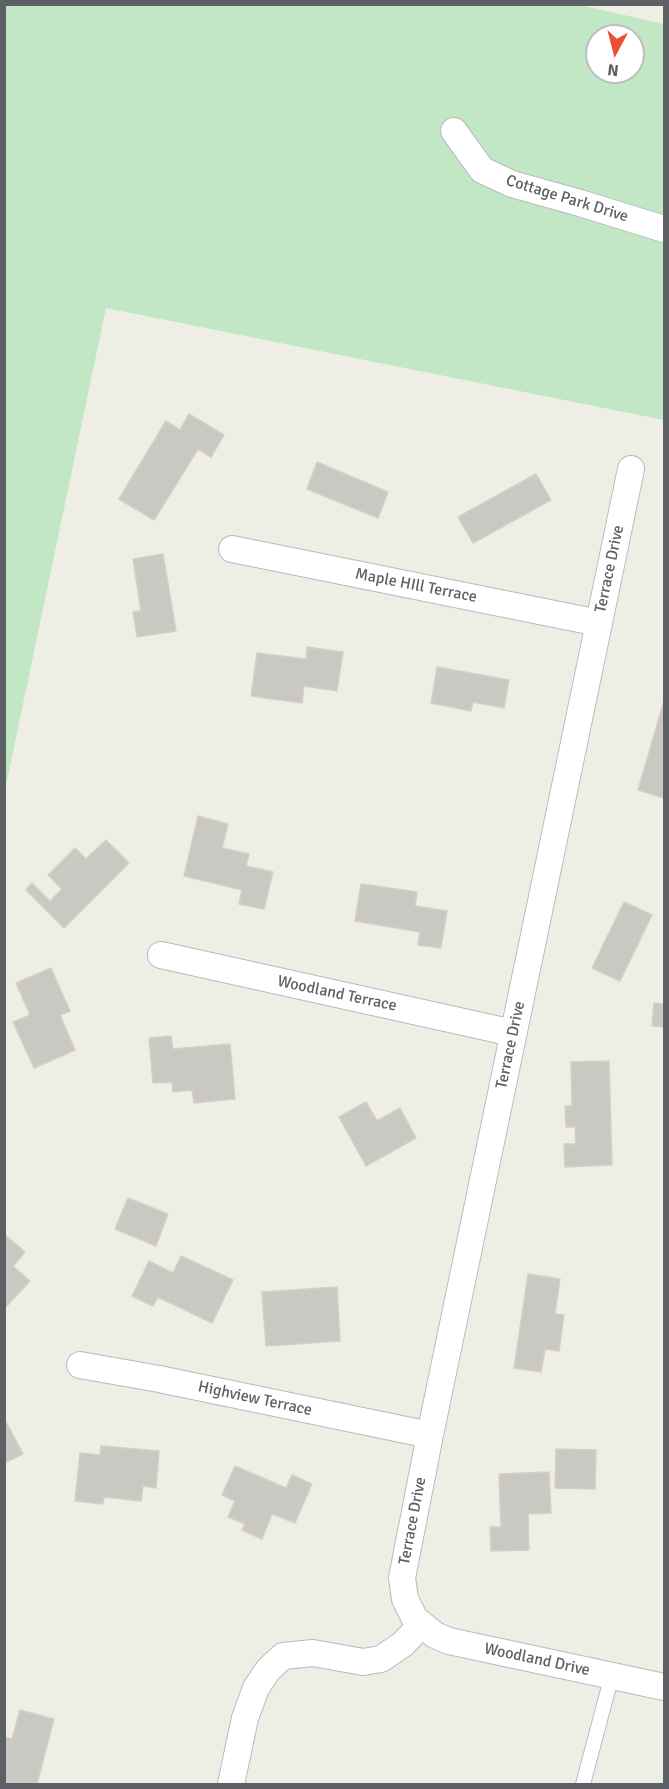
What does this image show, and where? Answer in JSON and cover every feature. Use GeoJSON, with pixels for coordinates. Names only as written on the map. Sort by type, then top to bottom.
{"type":"FeatureCollection","features":[{"type":"Feature","properties":{"kind":"street","name":"Cottage Park Drive"},"geometry":{"type":"LineString","coordinates":[[454,131],[482,170],[512,184],[664,229]]}},
{"type":"Feature","properties":{"kind":"street","name":"Terrace Drive"},"geometry":{"type":"LineString","coordinates":[[418,1622],[405,1599],[402,1578],[631,469]]}},
{"type":"Feature","properties":{"kind":"street","name":"Maple HIll Terrace"},"geometry":{"type":"LineString","coordinates":[[232,549],[599,623]]}},
{"type":"Feature","properties":{"kind":"street","name":"Woodland Terrace"},"geometry":{"type":"LineString","coordinates":[[161,955],[513,1033]]}},
{"type":"Feature","properties":{"kind":"street","name":"Highview Terrace"},"geometry":{"type":"LineString","coordinates":[[80,1365],[430,1435]]}},
{"type":"Feature","properties":{"kind":"street","name":"Woodland Drive"},"geometry":{"type":"LineString","coordinates":[[418,1622],[435,1635],[449,1641],[664,1687]]}},
{"type":"Feature","properties":{"kind":"street"},"geometry":{"type":"LineString","coordinates":[[231,1785],[245,1718],[256,1688],[268,1670],[283,1656],[313,1653],[363,1662],[381,1659],[403,1644],[418,1622]]}},
{"type":"Feature","properties":{"kind":"lane"},"geometry":{"type":"LineString","coordinates":[[583,1785],[612,1676]]}},
{"type":"Feature","properties":{"kind":"green space"},"geometry":{"type":"Polygon","coordinates":[[[575,4],[664,24],[664,420],[106,308],[5,790],[5,5],[575,4]]]}},
{"type":"Feature","properties":{"kind":"building"},"geometry":{"type":"Polygon","coordinates":[[[189,414],[224,435],[211,457],[198,449],[154,520],[119,499],[166,421],[180,430],[189,414]]]}},
{"type":"Feature","properties":{"kind":"building"},"geometry":{"type":"Polygon","coordinates":[[[317,462],[388,492],[378,518],[307,489],[317,462]]]}},
{"type":"Feature","properties":{"kind":"building"},"geometry":{"type":"Polygon","coordinates":[[[536,474],[551,500],[473,543],[458,517],[536,474]]]}},
{"type":"Feature","properties":{"kind":"building"},"geometry":{"type":"Polygon","coordinates":[[[163,554],[176,631],[137,637],[133,612],[141,611],[133,559],[163,554]]]}},
{"type":"Feature","properties":{"kind":"building"},"geometry":{"type":"Polygon","coordinates":[[[307,647],[343,652],[337,691],[304,686],[302,703],[251,696],[257,653],[306,659],[307,647]]]}},
{"type":"Feature","properties":{"kind":"building"},"geometry":{"type":"Polygon","coordinates":[[[437,667],[509,680],[504,708],[473,702],[471,711],[431,703],[437,667]]]}},
{"type":"Feature","properties":{"kind":"building"},"geometry":{"type":"Polygon","coordinates":[[[664,701],[664,798],[638,790],[664,701]]]}},
{"type":"Feature","properties":{"kind":"building"},"geometry":{"type":"Polygon","coordinates":[[[198,816],[228,824],[222,848],[249,854],[246,866],[273,872],[264,909],[239,904],[242,890],[184,876],[198,816]]]}},
{"type":"Feature","properties":{"kind":"building"},"geometry":{"type":"Polygon","coordinates":[[[106,840],[129,863],[64,928],[26,890],[32,883],[50,901],[62,889],[48,875],[75,848],[86,859],[106,840]]]}},
{"type":"Feature","properties":{"kind":"building"},"geometry":{"type":"Polygon","coordinates":[[[361,884],[417,892],[415,906],[447,911],[441,948],[418,945],[420,932],[355,921],[361,884]]]}},
{"type":"Feature","properties":{"kind":"building"},"geometry":{"type":"Polygon","coordinates":[[[624,902],[652,915],[620,981],[592,968],[624,902]]]}},
{"type":"Feature","properties":{"kind":"building"},"geometry":{"type":"Polygon","coordinates":[[[51,968],[70,1011],[60,1015],[75,1050],[34,1068],[13,1022],[30,1015],[16,983],[51,968]]]}},
{"type":"Feature","properties":{"kind":"building"},"geometry":{"type":"Polygon","coordinates":[[[654,1003],[664,1004],[664,1027],[652,1026],[654,1003]]]}},
{"type":"Feature","properties":{"kind":"building"},"geometry":{"type":"Polygon","coordinates":[[[171,1036],[173,1049],[230,1044],[235,1099],[194,1103],[192,1090],[173,1092],[172,1082],[153,1083],[149,1038],[171,1036]]]}},
{"type":"Feature","properties":{"kind":"building"},"geometry":{"type":"Polygon","coordinates":[[[609,1061],[612,1165],[565,1167],[564,1144],[576,1144],[575,1127],[566,1127],[565,1106],[572,1106],[571,1062],[609,1061]]]}},
{"type":"Feature","properties":{"kind":"building"},"geometry":{"type":"Polygon","coordinates":[[[366,1102],[377,1121],[400,1108],[416,1138],[366,1166],[339,1117],[366,1102]]]}},
{"type":"Feature","properties":{"kind":"building"},"geometry":{"type":"Polygon","coordinates":[[[128,1198],[168,1214],[156,1246],[115,1229],[128,1198]]]}},
{"type":"Feature","properties":{"kind":"building"},"geometry":{"type":"Polygon","coordinates":[[[4,1234],[25,1252],[13,1266],[30,1281],[4,1309],[4,1264],[6,1262],[4,1260],[4,1234]]]}},
{"type":"Feature","properties":{"kind":"building"},"geometry":{"type":"Polygon","coordinates":[[[181,1256],[233,1280],[212,1323],[158,1297],[153,1306],[132,1296],[149,1261],[173,1273],[181,1256]]]}},
{"type":"Feature","properties":{"kind":"building"},"geometry":{"type":"Polygon","coordinates":[[[528,1274],[560,1279],[555,1314],[564,1315],[559,1351],[545,1349],[541,1372],[514,1368],[528,1274]]]}},
{"type":"Feature","properties":{"kind":"building"},"geometry":{"type":"Polygon","coordinates":[[[337,1287],[340,1341],[266,1346],[262,1292],[337,1287]]]}},
{"type":"Feature","properties":{"kind":"building"},"geometry":{"type":"Polygon","coordinates":[[[4,1418],[23,1454],[4,1463],[4,1418]]]}},
{"type":"Feature","properties":{"kind":"building"},"geometry":{"type":"Polygon","coordinates":[[[101,1446],[159,1451],[156,1488],[143,1486],[141,1501],[104,1497],[103,1504],[75,1501],[80,1453],[100,1455],[101,1446]]]}},
{"type":"Feature","properties":{"kind":"building"},"geometry":{"type":"Polygon","coordinates":[[[556,1449],[596,1450],[595,1489],[555,1488],[556,1449]]]}},
{"type":"Feature","properties":{"kind":"building"},"geometry":{"type":"Polygon","coordinates":[[[235,1466],[286,1488],[292,1475],[312,1484],[295,1523],[272,1514],[262,1539],[242,1530],[245,1524],[228,1517],[235,1501],[222,1495],[235,1466]]]}},
{"type":"Feature","properties":{"kind":"building"},"geometry":{"type":"Polygon","coordinates":[[[549,1472],[551,1513],[528,1514],[529,1550],[491,1551],[490,1527],[501,1527],[499,1474],[549,1472]]]}},
{"type":"Feature","properties":{"kind":"building"},"geometry":{"type":"Polygon","coordinates":[[[20,1710],[54,1719],[37,1784],[4,1784],[4,1737],[12,1739],[20,1710]]]}}]}
